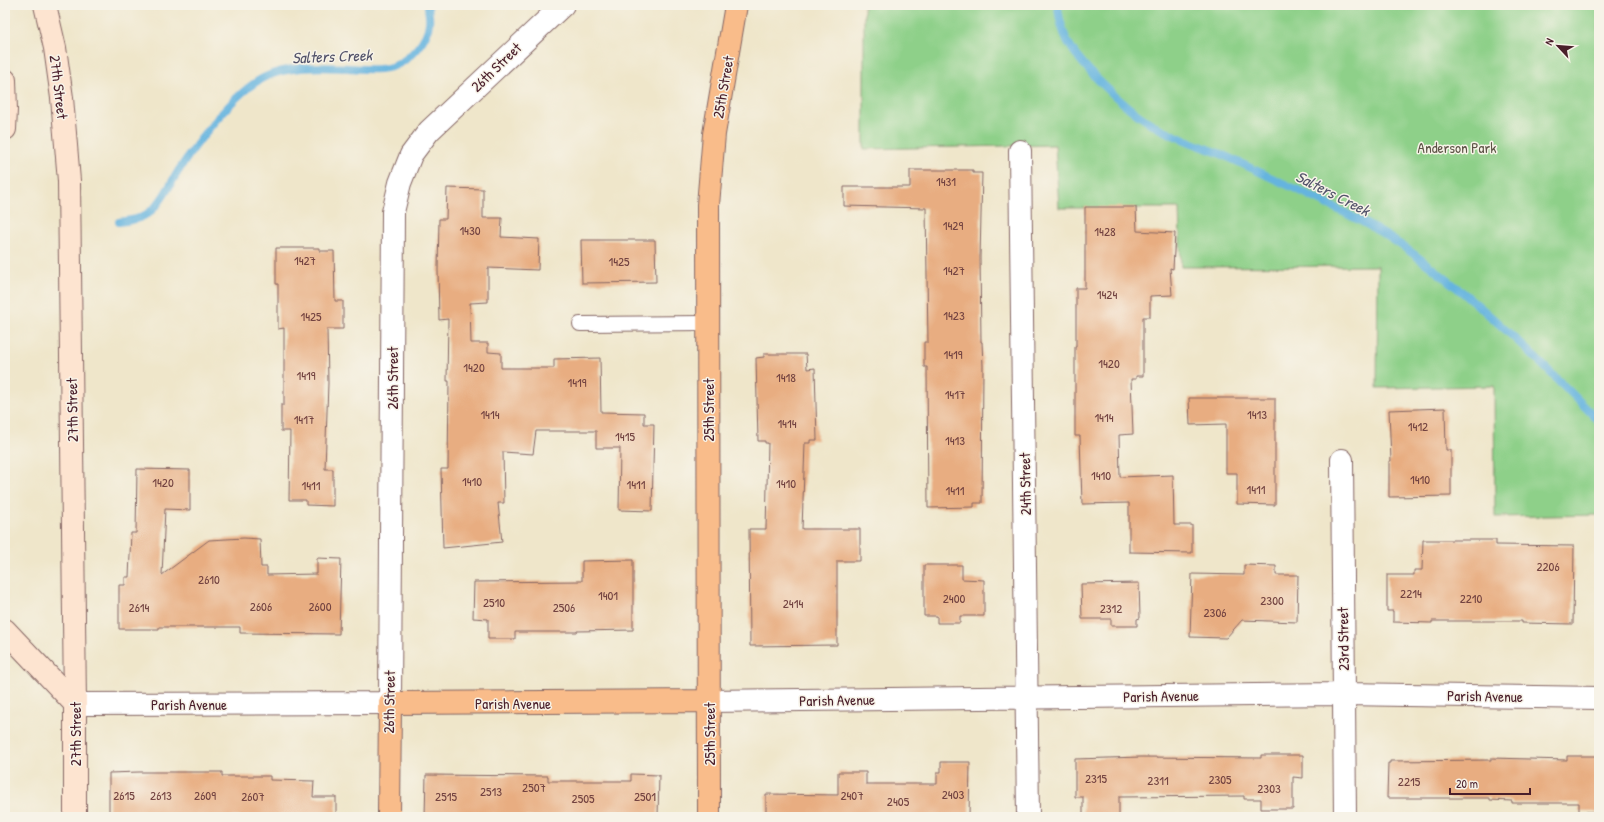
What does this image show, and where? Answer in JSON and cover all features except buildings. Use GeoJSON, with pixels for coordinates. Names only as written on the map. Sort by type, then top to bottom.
{"type":"FeatureCollection","features":[{"type":"Feature","properties":{"kind":"main road","name":"27th Street"},"geometry":{"type":"LineString","coordinates":[[45,5],[55,48],[62,98],[69,181],[75,817]]}},
{"type":"Feature","properties":{"kind":"main road","name":"25th Street"},"geometry":{"type":"LineString","coordinates":[[709,817],[708,205],[714,134],[736,5]]}},
{"type":"Feature","properties":{"kind":"main road"},"geometry":{"type":"LineString","coordinates":[[5,80],[5,129]]}},
{"type":"Feature","properties":{"kind":"main road"},"geometry":{"type":"LineString","coordinates":[[5,630],[75,704]]}},
{"type":"Feature","properties":{"kind":"main road","name":"Parish Avenue"},"geometry":{"type":"LineString","coordinates":[[390,703],[709,701]]}},
{"type":"Feature","properties":{"kind":"main road","name":"26th Street"},"geometry":{"type":"LineString","coordinates":[[389,817],[390,703]]}},
{"type":"Feature","properties":{"kind":"street","name":"26th Street"},"geometry":{"type":"LineString","coordinates":[[390,703],[394,212],[400,183],[412,155],[429,131],[563,5]]}},
{"type":"Feature","properties":{"kind":"street","name":"24th Street"},"geometry":{"type":"LineString","coordinates":[[1020,151],[1028,817]]}},
{"type":"Feature","properties":{"kind":"street","name":"23rd Street"},"geometry":{"type":"LineString","coordinates":[[1342,460],[1345,817]]}},
{"type":"Feature","properties":{"kind":"street","name":"Parish Avenue"},"geometry":{"type":"LineString","coordinates":[[709,701],[1344,694],[1599,698]]}},
{"type":"Feature","properties":{"kind":"street","name":"Parish Avenue"},"geometry":{"type":"LineString","coordinates":[[75,704],[390,703]]}},
{"type":"Feature","properties":{"kind":"lane"},"geometry":{"type":"LineString","coordinates":[[580,324],[708,323]]}},
{"type":"Feature","properties":{"kind":"green space","name":"Anderson Park"},"geometry":{"type":"Polygon","coordinates":[[[864,5],[1599,5],[1599,515],[1495,517],[1494,386],[1377,388],[1378,266],[1181,267],[1179,208],[1059,208],[1055,145],[864,149],[864,5]]]}},
{"type":"Feature","properties":{"kind":"waterway","name":"Salters Creek"},"geometry":{"type":"LineString","coordinates":[[119,222],[142,217],[154,208],[161,200],[179,170],[206,132],[229,105],[253,84],[265,77],[285,70],[328,67],[383,69],[394,66],[406,59],[417,49],[425,36],[429,21],[428,5]]}},
{"type":"Feature","properties":{"kind":"waterway","name":"Salters Creek"},"geometry":{"type":"LineString","coordinates":[[1058,5],[1060,20],[1065,36],[1071,47],[1102,84],[1139,116],[1167,132],[1221,154],[1342,211],[1395,241],[1459,289],[1507,331],[1599,421]]}}]}
